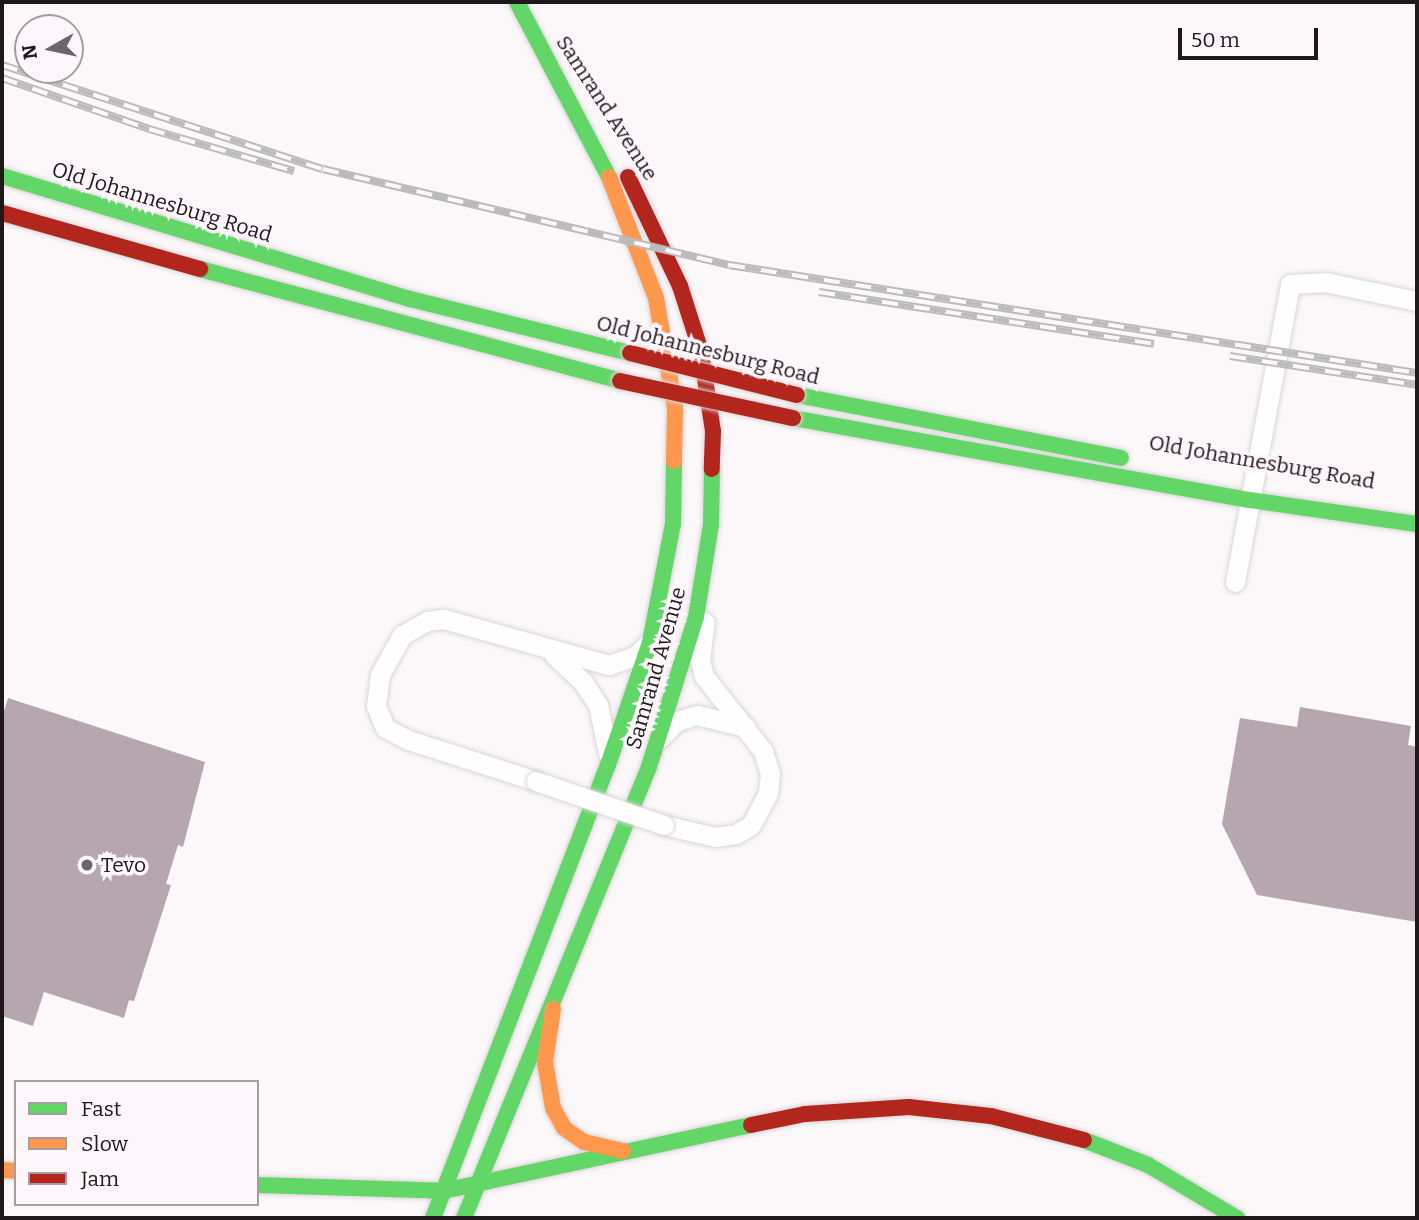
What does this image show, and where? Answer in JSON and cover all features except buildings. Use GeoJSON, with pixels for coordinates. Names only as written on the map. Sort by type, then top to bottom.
{"type":"FeatureCollection","features":[{"type":"Feature","properties":{"kind":"main road"},"geometry":{"type":"LineString","coordinates":[[516,2],[538,39]]}},
{"type":"Feature","properties":{"kind":"main road","name":"Samrand Avenue"},"geometry":{"type":"LineString","coordinates":[[464,1218],[553,1009],[657,740],[696,617],[711,524],[712,416],[701,352],[680,286],[615,153],[538,39]]}},
{"type":"Feature","properties":{"kind":"main road","name":"Samrand Avenue"},"geometry":{"type":"LineString","coordinates":[[433,1218],[608,765],[650,642],[673,524],[677,453],[668,356],[656,298],[633,230],[538,39]]}},
{"type":"Feature","properties":{"kind":"main road","name":"Old Johannesburg Road"},"geometry":{"type":"LineString","coordinates":[[2,176],[410,299],[797,395],[1132,460]]}},
{"type":"Feature","properties":{"kind":"main road","name":"Old Johannesburg Road"},"geometry":{"type":"LineString","coordinates":[[2,213],[382,321],[620,381],[793,418],[1252,492],[1417,524]]}},
{"type":"Feature","properties":{"kind":"main road","name":"Old Johannesburg Road"},"geometry":{"type":"LineString","coordinates":[[1186,470],[1252,492],[1417,509]]}},
{"type":"Feature","properties":{"kind":"main road"},"geometry":{"type":"LineString","coordinates":[[553,1009],[546,1087],[565,1128],[608,1151],[642,1150]]}},
{"type":"Feature","properties":{"kind":"main road"},"geometry":{"type":"LineString","coordinates":[[259,1185],[443,1191],[805,1114],[855,1108],[909,1107],[977,1115],[1089,1141],[1148,1165],[1237,1218]]}},
{"type":"Feature","properties":{"kind":"street"},"geometry":{"type":"LineString","coordinates":[[1235,582],[1290,284],[1325,282],[1417,301]]}},
{"type":"Feature","properties":{"kind":"street"},"geometry":{"type":"LineString","coordinates":[[650,642],[635,656],[609,665],[444,619],[428,621],[402,635],[390,653],[380,675],[376,706],[385,728],[408,740],[664,825],[715,837],[751,825],[765,802],[770,774],[763,751],[709,684],[701,660],[710,597],[711,524]]}},
{"type":"Feature","properties":{"kind":"street"},"geometry":{"type":"LineString","coordinates":[[548,649],[583,682],[598,705],[608,765]]}},
{"type":"Feature","properties":{"kind":"street"},"geometry":{"type":"LineString","coordinates":[[657,740],[677,721],[697,715],[747,728]]}},
{"type":"Feature","properties":{"kind":"railway"},"geometry":{"type":"LineString","coordinates":[[2,65],[323,169],[729,265],[1417,373]]}},
{"type":"Feature","properties":{"kind":"railway"},"geometry":{"type":"LineString","coordinates":[[2,78],[149,129],[294,171]]}},
{"type":"Feature","properties":{"kind":"railway"},"geometry":{"type":"LineString","coordinates":[[819,292],[1154,344]]}},
{"type":"Feature","properties":{"kind":"railway"},"geometry":{"type":"LineString","coordinates":[[1230,356],[1417,385]]}},
{"type":"Feature","properties":{"kind":"traffic: fast"},"geometry":{"type":"LineString","coordinates":[[517,2],[609,177]]}},
{"type":"Feature","properties":{"kind":"traffic: fast"},"geometry":{"type":"LineString","coordinates":[[2,176],[410,299],[630,353]]}},
{"type":"Feature","properties":{"kind":"traffic: fast"},"geometry":{"type":"LineString","coordinates":[[200,269],[620,381]]}},
{"type":"Feature","properties":{"kind":"traffic: fast"},"geometry":{"type":"LineString","coordinates":[[797,395],[1121,458]]}},
{"type":"Feature","properties":{"kind":"traffic: fast"},"geometry":{"type":"LineString","coordinates":[[793,418],[1250,500],[1417,524]]}},
{"type":"Feature","properties":{"kind":"traffic: fast"},"geometry":{"type":"LineString","coordinates":[[433,1218],[608,765],[650,642],[673,524],[674,461]]}},
{"type":"Feature","properties":{"kind":"traffic: fast"},"geometry":{"type":"LineString","coordinates":[[464,1218],[648,770],[696,617],[711,524],[712,469]]}},
{"type":"Feature","properties":{"kind":"traffic: fast"},"geometry":{"type":"LineString","coordinates":[[259,1185],[443,1191],[751,1125]]}},
{"type":"Feature","properties":{"kind":"traffic: fast"},"geometry":{"type":"LineString","coordinates":[[1084,1140],[1148,1165],[1237,1218]]}},
{"type":"Feature","properties":{"kind":"traffic: slow"},"geometry":{"type":"LineString","coordinates":[[609,177],[656,298],[675,408],[674,461]]}},
{"type":"Feature","properties":{"kind":"traffic: slow"},"geometry":{"type":"LineString","coordinates":[[553,1009],[545,1062],[553,1108],[564,1128],[584,1142],[623,1151]]}},
{"type":"Feature","properties":{"kind":"traffic: slow"},"geometry":{"type":"LineString","coordinates":[[2,1170],[14,1171]]}},
{"type":"Feature","properties":{"kind":"traffic: jam"},"geometry":{"type":"LineString","coordinates":[[628,177],[680,286],[701,352],[713,431],[712,469]]}},
{"type":"Feature","properties":{"kind":"traffic: jam"},"geometry":{"type":"LineString","coordinates":[[2,213],[200,269]]}},
{"type":"Feature","properties":{"kind":"traffic: jam"},"geometry":{"type":"LineString","coordinates":[[630,353],[797,395]]}},
{"type":"Feature","properties":{"kind":"traffic: jam"},"geometry":{"type":"LineString","coordinates":[[620,381],[793,418]]}},
{"type":"Feature","properties":{"kind":"traffic: jam"},"geometry":{"type":"LineString","coordinates":[[751,1125],[805,1114],[909,1107],[991,1116],[1084,1140]]}},
{"type":"Feature","properties":{"kind":"place","name":"Tevo"},"geometry":{"type":"Point","coordinates":[87,865]}}]}
